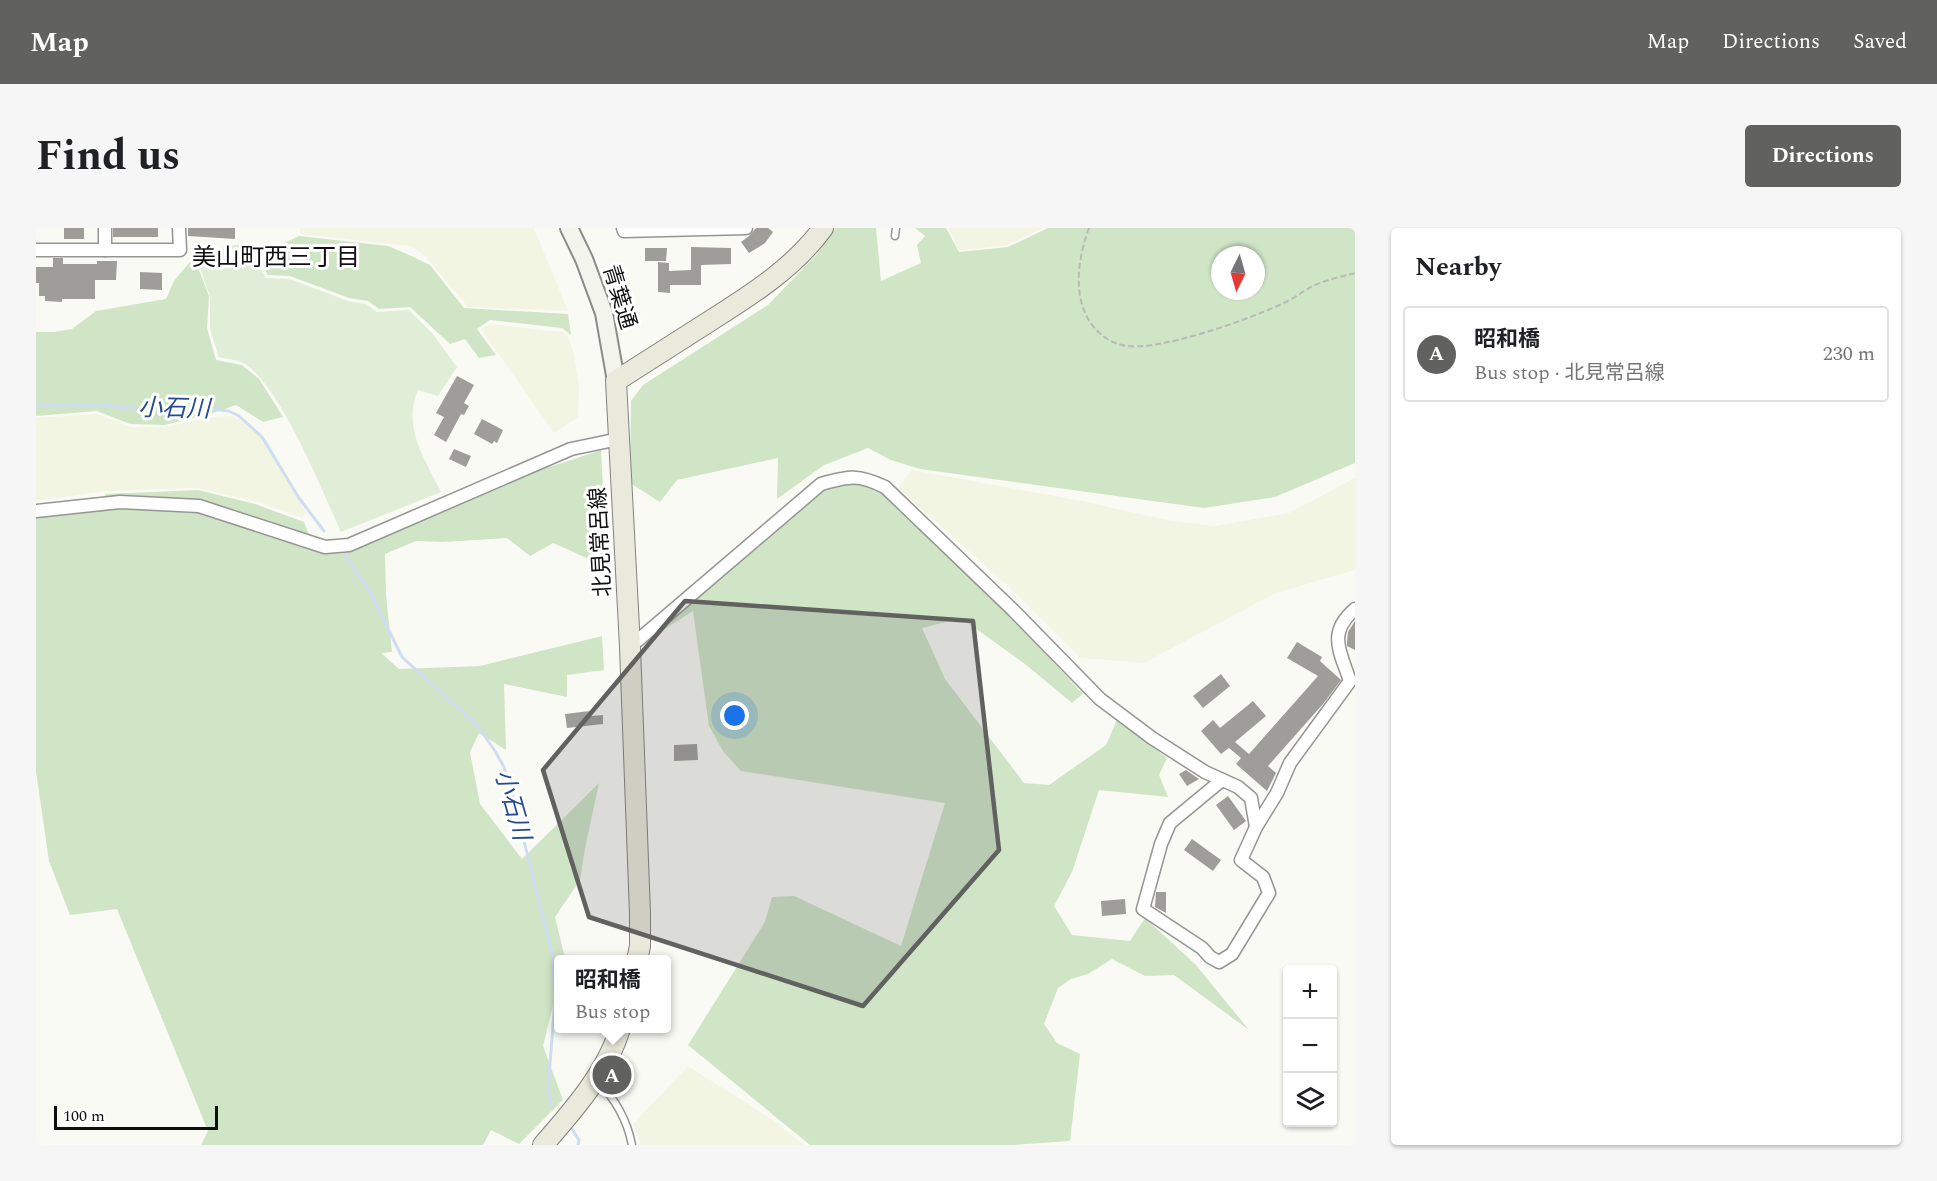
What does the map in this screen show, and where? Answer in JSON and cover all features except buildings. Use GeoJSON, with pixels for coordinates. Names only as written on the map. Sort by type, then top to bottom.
{"type":"FeatureCollection","features":[{"type":"Feature","properties":{"kind":"main road"},"geometry":{"type":"LineString","coordinates":[[616,381],[782,272],[806,250],[823,228]]}},
{"type":"Feature","properties":{"kind":"main road","name":"北見常呂線"},"geometry":{"type":"LineString","coordinates":[[616,381],[630,647],[640,914],[638,955]]}},
{"type":"Feature","properties":{"kind":"main road"},"geometry":{"type":"LineString","coordinates":[[543,1145],[574,1110],[596,1077],[619,1033]]}},
{"type":"Feature","properties":{"kind":"street"},"geometry":{"type":"LineString","coordinates":[[105,228],[105,250]]}},
{"type":"Feature","properties":{"kind":"street"},"geometry":{"type":"LineString","coordinates":[[36,250],[180,250],[179,228]]}},
{"type":"Feature","properties":{"kind":"street","name":"青葉通"},"geometry":{"type":"LineString","coordinates":[[569,228],[584,259],[604,313],[616,381]]}},
{"type":"Feature","properties":{"kind":"street"},"geometry":{"type":"LineString","coordinates":[[623,228],[624,231],[746,228]]}},
{"type":"Feature","properties":{"kind":"street"},"geometry":{"type":"LineString","coordinates":[[36,512],[120,502],[199,507],[325,547],[350,544],[571,449],[619,439]]}},
{"type":"Feature","properties":{"kind":"street"},"geometry":{"type":"LineString","coordinates":[[630,647],[821,484],[858,476],[885,487],[1013,610],[1100,699],[1152,738],[1205,772],[1238,787],[1251,798],[1257,827]]}},
{"type":"Feature","properties":{"kind":"street"},"geometry":{"type":"LineString","coordinates":[[1222,780],[1170,823],[1161,844],[1143,909],[1219,962],[1232,954],[1269,893],[1263,878],[1241,860],[1277,793],[1290,763],[1350,681],[1338,645],[1339,629],[1355,609]]}},
{"type":"Feature","properties":{"kind":"lane"},"geometry":{"type":"LineString","coordinates":[[895,236],[896,228]]}},
{"type":"Feature","properties":{"kind":"lane"},"geometry":{"type":"LineString","coordinates":[[596,1077],[624,1118],[632,1145]]}},
{"type":"Feature","properties":{"kind":"path"},"geometry":{"type":"LineString","coordinates":[[1089,228],[1078,282],[1082,302],[1092,326],[1104,337],[1122,346],[1170,342],[1198,334],[1288,301],[1313,286],[1355,273]]}},
{"type":"Feature","properties":{"kind":"highlighted area"},"geometry":{"type":"Polygon","coordinates":[[[685,601],[973,621],[999,850],[863,1006],[589,917],[543,770],[685,601]]]}},
{"type":"Feature","properties":{"kind":"green space"},"geometry":{"type":"Polygon","coordinates":[[[300,228],[534,228],[568,311],[468,307],[425,256],[411,246],[300,234],[300,228]]]}},
{"type":"Feature","properties":{"kind":"green space"},"geometry":{"type":"Polygon","coordinates":[[[835,228],[876,228],[881,281],[921,263],[917,245],[925,236],[915,228],[946,228],[959,252],[1008,247],[1048,228],[1355,228],[1355,463],[1275,497],[1204,508],[920,469],[891,460],[868,448],[824,465],[777,499],[778,458],[677,480],[660,502],[630,483],[631,401],[643,385],[768,305],[817,254],[835,228]]]}},
{"type":"Feature","properties":{"kind":"green space"},"geometry":{"type":"Polygon","coordinates":[[[948,228],[1044,228],[1007,245],[959,251],[948,228]]]}},
{"type":"Feature","properties":{"kind":"green space"},"geometry":{"type":"Polygon","coordinates":[[[299,236],[388,246],[430,265],[464,308],[568,314],[571,335],[562,328],[490,320],[477,329],[496,355],[479,358],[465,339],[450,344],[410,307],[379,309],[368,301],[349,298],[290,276],[268,275],[259,260],[278,246],[299,236]]]}},
{"type":"Feature","properties":{"kind":"green space"},"geometry":{"type":"Polygon","coordinates":[[[276,244],[255,258],[266,278],[290,279],[348,301],[366,304],[377,312],[409,310],[432,333],[457,367],[438,396],[418,390],[414,404],[414,430],[422,455],[441,492],[341,532],[312,467],[273,394],[259,376],[245,364],[219,357],[210,329],[210,297],[196,256],[232,245],[276,244]]]}},
{"type":"Feature","properties":{"kind":"green space"},"geometry":{"type":"Polygon","coordinates":[[[194,257],[209,296],[207,328],[216,360],[242,365],[259,379],[283,417],[263,422],[236,405],[165,425],[130,424],[97,411],[36,416],[36,332],[72,329],[96,311],[166,299],[174,281],[194,257]]]}},
{"type":"Feature","properties":{"kind":"green space"},"geometry":{"type":"Polygon","coordinates":[[[491,324],[562,332],[569,338],[579,387],[578,417],[554,433],[481,329],[491,324]]]}},
{"type":"Feature","properties":{"kind":"green space"},"geometry":{"type":"Polygon","coordinates":[[[97,414],[131,427],[166,427],[211,417],[231,416],[245,421],[268,441],[306,513],[303,518],[259,502],[198,488],[106,491],[36,501],[36,418],[97,414]]]}},
{"type":"Feature","properties":{"kind":"green space"},"geometry":{"type":"Polygon","coordinates":[[[601,450],[607,567],[553,543],[530,556],[507,538],[443,542],[416,541],[385,554],[386,595],[392,652],[381,653],[399,669],[480,666],[602,636],[604,670],[567,675],[567,697],[504,684],[506,750],[479,733],[470,752],[480,804],[522,859],[599,783],[580,880],[555,917],[564,955],[554,955],[554,1001],[543,1046],[563,1100],[519,1144],[491,1130],[483,1145],[201,1145],[208,1131],[117,909],[70,915],[49,861],[36,772],[36,516],[94,509],[106,494],[198,490],[255,504],[304,522],[314,547],[347,551],[480,490],[601,450]]]}},
{"type":"Feature","properties":{"kind":"green space"},"geometry":{"type":"Polygon","coordinates":[[[912,470],[1082,501],[1167,520],[1215,526],[1289,513],[1355,478],[1355,570],[1276,593],[1144,663],[1080,658],[1006,584],[898,488],[912,470]]]}},
{"type":"Feature","properties":{"kind":"green space"},"geometry":{"type":"Polygon","coordinates":[[[855,479],[880,489],[975,578],[1083,694],[1072,703],[1025,664],[961,618],[922,628],[945,679],[1024,783],[1049,785],[1106,745],[1117,720],[1167,758],[1159,775],[1168,797],[1099,790],[1072,872],[1054,906],[1072,935],[1130,941],[1145,918],[1196,965],[1249,1030],[1174,975],[1145,976],[1112,959],[1088,974],[1071,979],[1058,988],[1044,1024],[1057,1043],[1080,1054],[1070,1141],[1014,1145],[810,1145],[688,1045],[765,922],[772,897],[794,896],[901,946],[945,803],[741,771],[723,751],[709,726],[693,611],[660,632],[664,621],[827,484],[855,479]]]}},
{"type":"Feature","properties":{"kind":"green space"},"geometry":{"type":"Polygon","coordinates":[[[688,1066],[776,1122],[804,1145],[641,1145],[633,1124],[688,1066]]]}},
{"type":"Feature","properties":{"kind":"waterway","name":"小石川"},"geometry":{"type":"LineString","coordinates":[[36,405],[103,405],[168,413],[204,408],[229,411],[239,416],[262,437],[299,498],[324,531]]}},
{"type":"Feature","properties":{"kind":"waterway","name":"小石川"},"geometry":{"type":"LineString","coordinates":[[344,554],[370,592],[402,657],[477,725],[504,767],[552,953],[554,984]]}},
{"type":"Feature","properties":{"kind":"waterway","name":"小石川"},"geometry":{"type":"LineString","coordinates":[[551,1106],[548,1089],[554,1013]]}},
{"type":"Feature","properties":{"kind":"waterway","name":"小石川"},"geometry":{"type":"LineString","coordinates":[[572,1129],[579,1140],[578,1145]]}},
{"type":"Feature","properties":{"kind":"place","name":"昭和橋"},"geometry":{"type":"Point","coordinates":[612,1075]}},
{"type":"Feature","properties":{"kind":"district","name":"美山町西三丁目"},"geometry":{"type":"Point","coordinates":[276,258]}}]}
